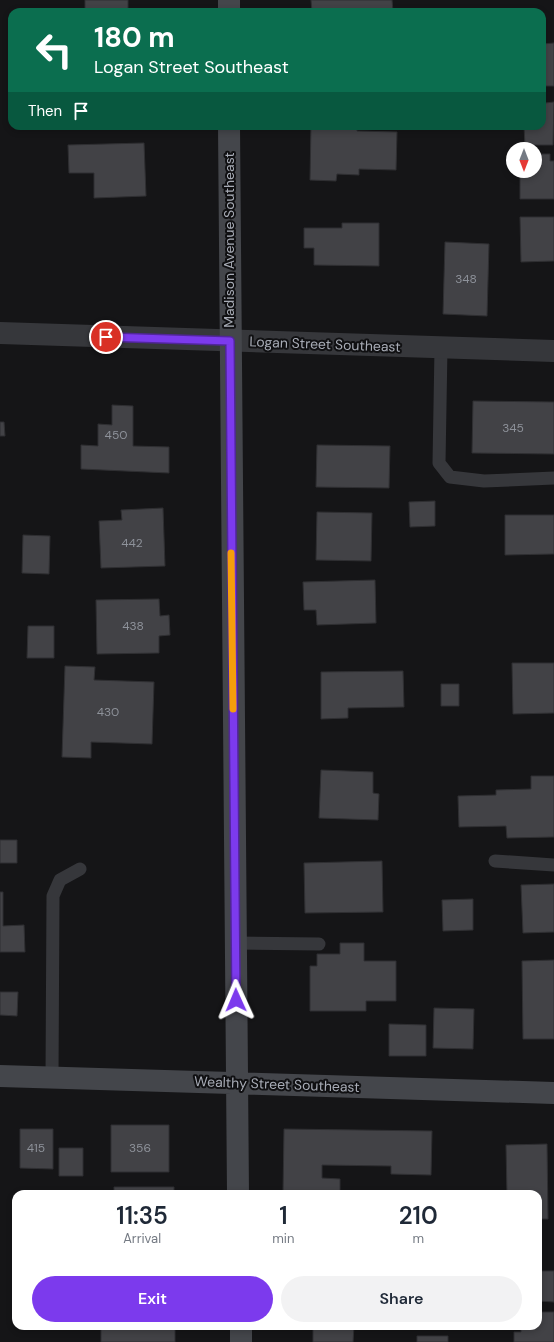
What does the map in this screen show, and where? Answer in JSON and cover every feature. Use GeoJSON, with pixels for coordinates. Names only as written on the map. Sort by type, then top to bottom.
{"type":"FeatureCollection","features":[{"type":"Feature","properties":{"kind":"street","name":"Madison Avenue Southeast"},"geometry":{"type":"LineString","coordinates":[[229,130],[238,1190]]}},
{"type":"Feature","properties":{"kind":"street","name":"Logan Street Southeast"},"geometry":{"type":"LineString","coordinates":[[0,333],[554,351]]}},
{"type":"Feature","properties":{"kind":"street","name":"Wealthy Street Southeast"},"geometry":{"type":"LineString","coordinates":[[0,1076],[554,1093]]}},
{"type":"Feature","properties":{"kind":"street"},"geometry":{"type":"LineString","coordinates":[[241,1330],[241,1342]]}},
{"type":"Feature","properties":{"kind":"lane"},"geometry":{"type":"LineString","coordinates":[[442,348],[439,463],[450,477],[484,481],[554,478]]}},
{"type":"Feature","properties":{"kind":"lane"},"geometry":{"type":"LineString","coordinates":[[495,861],[506,863],[554,865]]}},
{"type":"Feature","properties":{"kind":"lane"},"geometry":{"type":"LineString","coordinates":[[52,1077],[52,896],[60,880],[80,868]]}},
{"type":"Feature","properties":{"kind":"lane"},"geometry":{"type":"LineString","coordinates":[[235,942],[319,944]]}},
{"type":"Feature","properties":{"kind":"building"},"geometry":{"type":"Polygon","coordinates":[[[85,0],[128,0],[128,8],[85,8],[85,0]]]}},
{"type":"Feature","properties":{"kind":"building"},"geometry":{"type":"Polygon","coordinates":[[[311,0],[392,0],[393,8],[312,8],[311,0]]]}},
{"type":"Feature","properties":{"kind":"building"},"geometry":{"type":"Polygon","coordinates":[[[554,43],[554,86],[546,86],[546,44],[554,43]]]}},
{"type":"Feature","properties":{"kind":"building"},"geometry":{"type":"Polygon","coordinates":[[[554,102],[553,145],[542,145],[542,142],[525,142],[524,130],[546,130],[546,103],[554,102]]]}},
{"type":"Feature","properties":{"kind":"building"},"geometry":{"type":"Polygon","coordinates":[[[311,130],[397,132],[396,170],[359,169],[359,175],[337,174],[336,181],[310,180],[311,130]]]}},
{"type":"Feature","properties":{"kind":"building"},"geometry":{"type":"Polygon","coordinates":[[[144,143],[146,196],[94,198],[94,173],[69,173],[68,145],[144,143]]]}},
{"type":"Feature","properties":{"kind":"building"},"geometry":{"type":"Polygon","coordinates":[[[542,154],[550,154],[550,161],[554,161],[554,199],[520,199],[520,178],[542,178],[542,154]]]}},
{"type":"Feature","properties":{"kind":"building"},"geometry":{"type":"Polygon","coordinates":[[[520,217],[554,217],[554,261],[521,262],[520,217]]]}},
{"type":"Feature","properties":{"kind":"building"},"geometry":{"type":"Polygon","coordinates":[[[342,223],[379,223],[379,266],[314,265],[314,248],[304,248],[304,228],[342,228],[342,223]]]}},
{"type":"Feature","properties":{"kind":"building"},"geometry":{"type":"Polygon","coordinates":[[[445,242],[489,244],[487,316],[443,314],[445,242]]]}},
{"type":"Feature","properties":{"kind":"building"},"geometry":{"type":"Polygon","coordinates":[[[473,401],[554,402],[554,454],[472,453],[473,401]]]}},
{"type":"Feature","properties":{"kind":"building"},"geometry":{"type":"Polygon","coordinates":[[[112,405],[133,406],[133,446],[169,447],[169,473],[81,469],[81,445],[98,446],[98,424],[112,425],[112,405]]]}},
{"type":"Feature","properties":{"kind":"building"},"geometry":{"type":"Polygon","coordinates":[[[0,422],[4,422],[5,436],[0,436],[0,422]]]}},
{"type":"Feature","properties":{"kind":"building"},"geometry":{"type":"Polygon","coordinates":[[[317,445],[390,446],[389,488],[316,487],[317,445]]]}},
{"type":"Feature","properties":{"kind":"building"},"geometry":{"type":"Polygon","coordinates":[[[435,501],[435,526],[410,527],[409,502],[435,501]]]}},
{"type":"Feature","properties":{"kind":"building"},"geometry":{"type":"Polygon","coordinates":[[[163,508],[165,566],[101,568],[99,521],[122,520],[121,510],[163,508]]]}},
{"type":"Feature","properties":{"kind":"building"},"geometry":{"type":"Polygon","coordinates":[[[317,512],[372,513],[371,561],[316,560],[317,512]]]}},
{"type":"Feature","properties":{"kind":"building"},"geometry":{"type":"Polygon","coordinates":[[[505,515],[554,515],[554,554],[505,555],[505,515]]]}},
{"type":"Feature","properties":{"kind":"building"},"geometry":{"type":"Polygon","coordinates":[[[23,535],[50,536],[49,574],[22,573],[23,535]]]}},
{"type":"Feature","properties":{"kind":"building"},"geometry":{"type":"Polygon","coordinates":[[[375,580],[376,623],[317,625],[316,610],[304,610],[303,582],[375,580]]]}},
{"type":"Feature","properties":{"kind":"building"},"geometry":{"type":"Polygon","coordinates":[[[159,599],[160,616],[169,615],[170,635],[159,636],[159,653],[97,654],[96,600],[159,599]]]}},
{"type":"Feature","properties":{"kind":"building"},"geometry":{"type":"Polygon","coordinates":[[[28,626],[54,626],[54,658],[27,658],[28,626]]]}},
{"type":"Feature","properties":{"kind":"building"},"geometry":{"type":"Polygon","coordinates":[[[512,663],[554,663],[554,713],[513,714],[512,663]]]}},
{"type":"Feature","properties":{"kind":"building"},"geometry":{"type":"Polygon","coordinates":[[[65,666],[95,667],[94,680],[154,682],[152,744],[91,742],[91,758],[62,757],[65,666]]]}},
{"type":"Feature","properties":{"kind":"building"},"geometry":{"type":"Polygon","coordinates":[[[403,671],[404,707],[348,708],[348,718],[321,719],[321,672],[403,671]]]}},
{"type":"Feature","properties":{"kind":"building"},"geometry":{"type":"Polygon","coordinates":[[[441,684],[459,684],[459,706],[441,706],[441,684]]]}},
{"type":"Feature","properties":{"kind":"building"},"geometry":{"type":"Polygon","coordinates":[[[321,770],[373,772],[373,793],[379,794],[378,820],[319,818],[321,770]]]}},
{"type":"Feature","properties":{"kind":"building"},"geometry":{"type":"Polygon","coordinates":[[[531,776],[554,776],[554,837],[507,838],[506,826],[459,827],[458,796],[496,795],[496,790],[531,789],[531,776]]]}},
{"type":"Feature","properties":{"kind":"building"},"geometry":{"type":"Polygon","coordinates":[[[0,840],[17,840],[17,863],[0,863],[0,840]]]}},
{"type":"Feature","properties":{"kind":"building"},"geometry":{"type":"Polygon","coordinates":[[[382,861],[383,912],[305,913],[304,863],[382,861]]]}},
{"type":"Feature","properties":{"kind":"building"},"geometry":{"type":"Polygon","coordinates":[[[554,884],[554,932],[523,933],[521,885],[554,884]]]}},
{"type":"Feature","properties":{"kind":"building"},"geometry":{"type":"Polygon","coordinates":[[[0,892],[3,892],[3,926],[24,925],[25,952],[0,952],[0,892]]]}},
{"type":"Feature","properties":{"kind":"building"},"geometry":{"type":"Polygon","coordinates":[[[473,899],[473,930],[443,931],[442,900],[473,899]]]}},
{"type":"Feature","properties":{"kind":"building"},"geometry":{"type":"Polygon","coordinates":[[[340,943],[364,943],[364,961],[396,961],[396,1001],[366,1001],[366,1011],[310,1011],[310,966],[317,966],[317,954],[340,954],[340,943]]]}},
{"type":"Feature","properties":{"kind":"building"},"geometry":{"type":"Polygon","coordinates":[[[554,960],[554,1039],[523,1039],[522,961],[554,960]]]}},
{"type":"Feature","properties":{"kind":"building"},"geometry":{"type":"Polygon","coordinates":[[[0,992],[18,992],[17,1016],[0,1015],[0,992]]]}},
{"type":"Feature","properties":{"kind":"building"},"geometry":{"type":"Polygon","coordinates":[[[434,1008],[474,1009],[473,1049],[433,1048],[434,1008]]]}},
{"type":"Feature","properties":{"kind":"building"},"geometry":{"type":"Polygon","coordinates":[[[389,1024],[426,1025],[426,1056],[389,1056],[389,1024]]]}},
{"type":"Feature","properties":{"kind":"building"},"geometry":{"type":"Polygon","coordinates":[[[111,1125],[169,1125],[169,1172],[111,1172],[111,1125]]]}},
{"type":"Feature","properties":{"kind":"building"},"geometry":{"type":"Polygon","coordinates":[[[20,1129],[53,1129],[53,1169],[20,1168],[20,1129]]]}},
{"type":"Feature","properties":{"kind":"building"},"geometry":{"type":"Polygon","coordinates":[[[284,1129],[432,1131],[431,1175],[391,1174],[391,1166],[322,1165],[322,1178],[340,1179],[340,1190],[283,1190],[284,1129]]]}},
{"type":"Feature","properties":{"kind":"building"},"geometry":{"type":"Polygon","coordinates":[[[547,1144],[548,1219],[542,1219],[542,1190],[507,1190],[506,1145],[547,1144]]]}},
{"type":"Feature","properties":{"kind":"building"},"geometry":{"type":"Polygon","coordinates":[[[59,1148],[83,1148],[83,1176],[59,1176],[59,1148]]]}},
{"type":"Feature","properties":{"kind":"building"},"geometry":{"type":"Polygon","coordinates":[[[114,1187],[174,1187],[174,1190],[114,1190],[114,1187]]]}},
{"type":"Feature","properties":{"kind":"building"},"geometry":{"type":"Polygon","coordinates":[[[542,1271],[554,1271],[554,1302],[542,1301],[542,1271]]]}},
{"type":"Feature","properties":{"kind":"building"},"geometry":{"type":"Polygon","coordinates":[[[542,1312],[554,1312],[554,1342],[514,1342],[514,1332],[521,1332],[521,1330],[542,1330],[542,1312]]]}},
{"type":"Feature","properties":{"kind":"building"},"geometry":{"type":"Polygon","coordinates":[[[101,1330],[175,1330],[175,1342],[101,1342],[101,1330]]]}},
{"type":"Feature","properties":{"kind":"building"},"geometry":{"type":"Polygon","coordinates":[[[313,1330],[354,1330],[353,1342],[313,1342],[313,1330]]]}},
{"type":"Feature","properties":{"kind":"building"},"geometry":{"type":"Polygon","coordinates":[[[417,1336],[448,1336],[448,1342],[417,1342],[417,1336]]]}},
{"type":"Feature","properties":{"kind":"slow traffic"},"geometry":{"type":"LineString","coordinates":[[231,553],[233,709]]}},
{"type":"Feature","properties":{"kind":"route"},"geometry":{"type":"LineString","coordinates":[[106,337],[230,341],[236,1000]]}}]}
